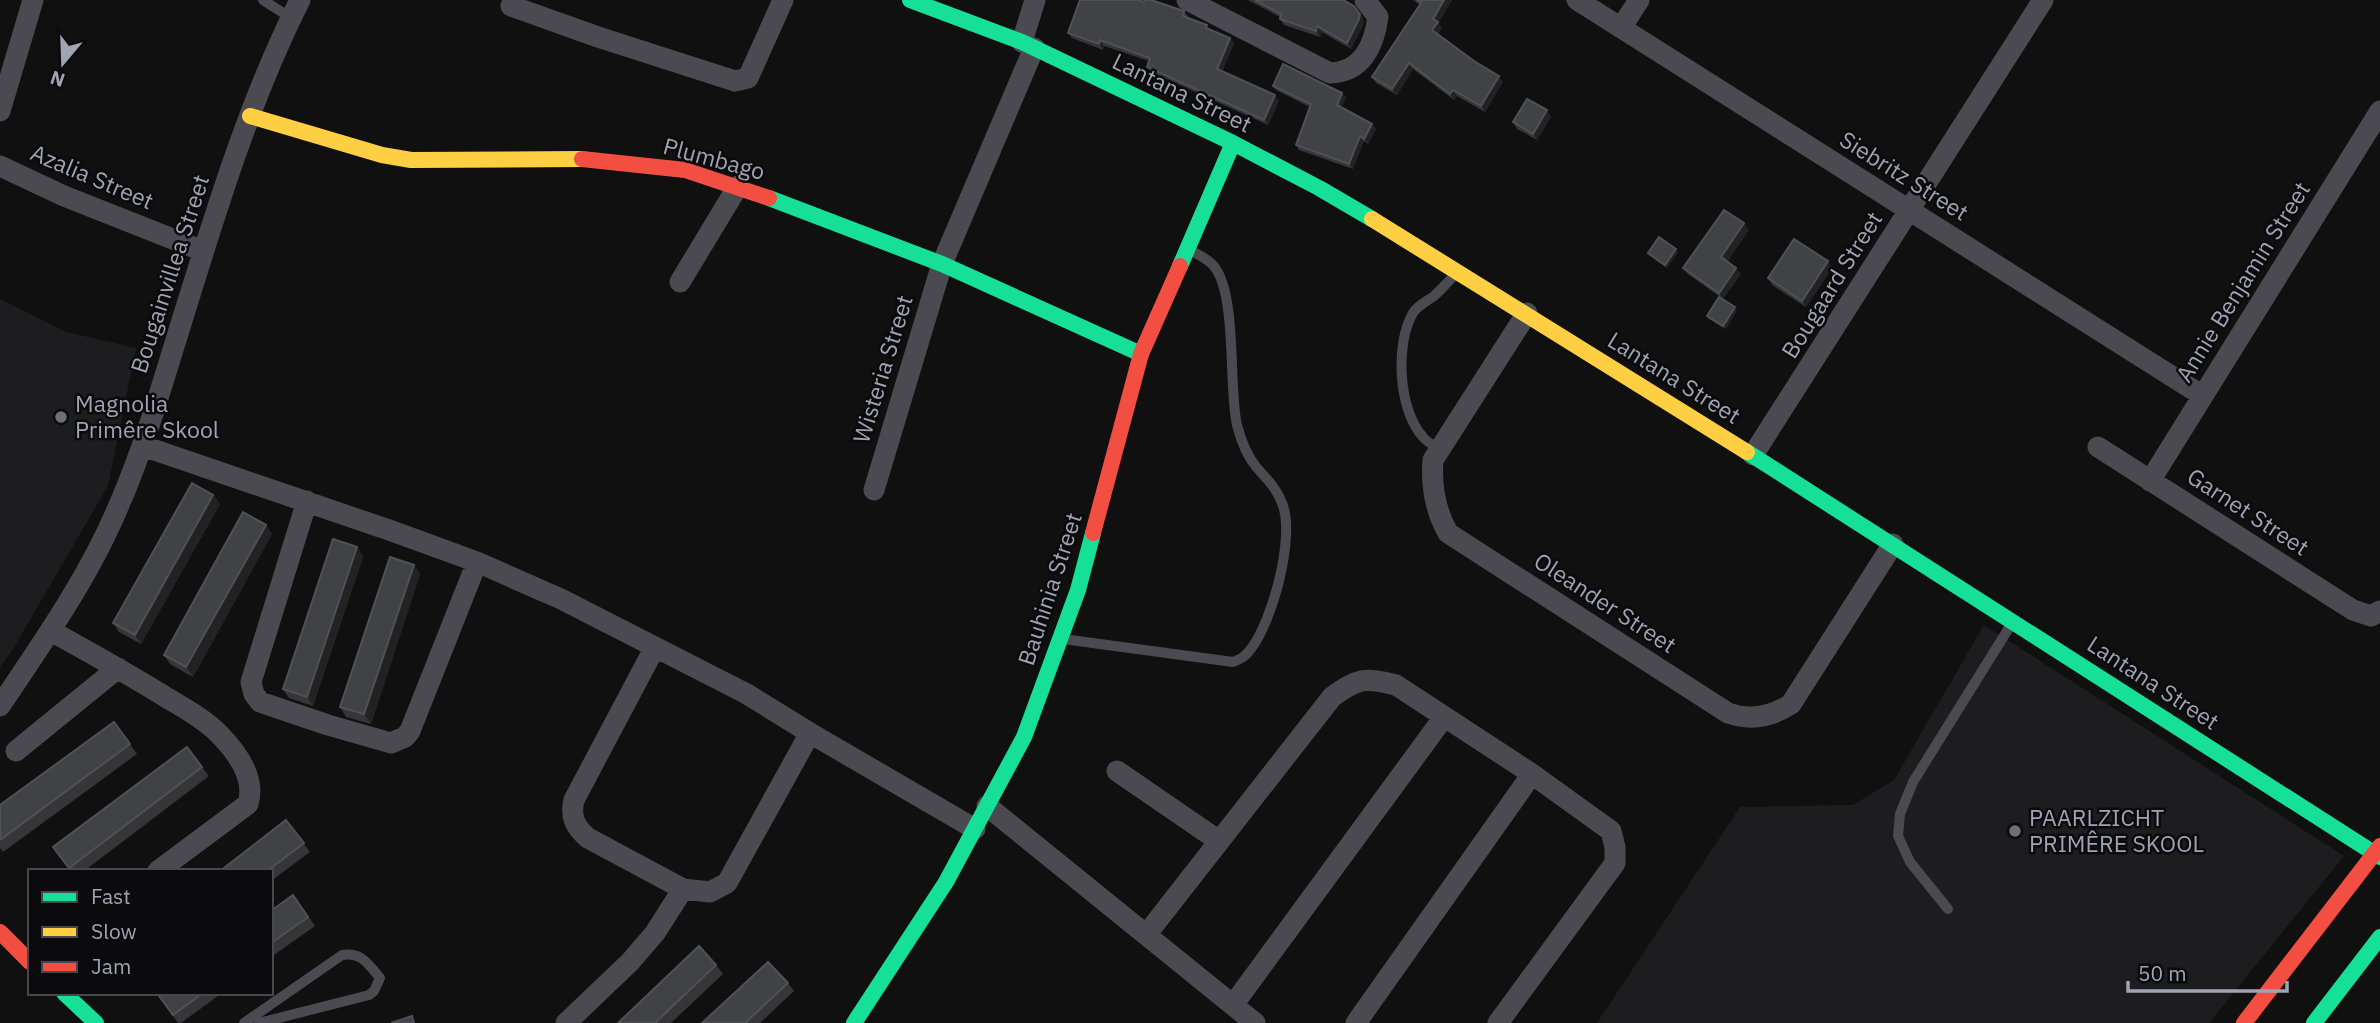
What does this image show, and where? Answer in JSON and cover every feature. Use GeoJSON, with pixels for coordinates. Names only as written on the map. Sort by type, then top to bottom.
{"type":"FeatureCollection","features":[{"type":"Feature","properties":{"kind":"street"},"geometry":{"type":"LineString","coordinates":[[0,111],[33,0]]}},
{"type":"Feature","properties":{"kind":"street"},"geometry":{"type":"LineString","coordinates":[[511,6],[735,81],[748,78],[783,0]]}},
{"type":"Feature","properties":{"kind":"street","name":"Lantana Street"},"geometry":{"type":"LineString","coordinates":[[910,0],[1028,45],[1233,143],[1319,188],[1527,313],[2378,852]]}},
{"type":"Feature","properties":{"kind":"street","name":"Wisteria Street"},"geometry":{"type":"LineString","coordinates":[[874,490],[942,264],[1028,45],[1035,0]]}},
{"type":"Feature","properties":{"kind":"street"},"geometry":{"type":"LineString","coordinates":[[1187,0],[1330,73],[1344,72],[1355,67],[1371,44],[1378,17],[1365,0]]}},
{"type":"Feature","properties":{"kind":"street","name":"Siebritz Street"},"geometry":{"type":"LineString","coordinates":[[1577,0],[2203,396]]}},
{"type":"Feature","properties":{"kind":"street"},"geometry":{"type":"LineString","coordinates":[[1621,28],[1639,0]]}},
{"type":"Feature","properties":{"kind":"street","name":"Bougaard Street"},"geometry":{"type":"LineString","coordinates":[[1753,455],[2043,0]]}},
{"type":"Feature","properties":{"kind":"street","name":"Bougainvillea Street"},"geometry":{"type":"LineString","coordinates":[[0,706],[51,631],[97,553],[119,506],[143,446],[203,251],[250,116],[295,9]]}},
{"type":"Feature","properties":{"kind":"street","name":"Annie Benjamin Street"},"geometry":{"type":"LineString","coordinates":[[2150,481],[2380,111]]}},
{"type":"Feature","properties":{"kind":"street","name":"Plumbago"},"geometry":{"type":"LineString","coordinates":[[250,116],[382,155],[411,160],[576,158],[685,170],[738,186],[942,264],[1142,354]]}},
{"type":"Feature","properties":{"kind":"street","name":"Bauhinia Street"},"geometry":{"type":"LineString","coordinates":[[854,1023],[946,882],[1024,737],[1078,590],[1142,354],[1233,143]]}},
{"type":"Feature","properties":{"kind":"street","name":"Azalia Street"},"geometry":{"type":"LineString","coordinates":[[0,166],[64,196],[203,251]]}},
{"type":"Feature","properties":{"kind":"street"},"geometry":{"type":"LineString","coordinates":[[680,282],[738,186]]}},
{"type":"Feature","properties":{"kind":"street","name":"Oleander Street"},"geometry":{"type":"LineString","coordinates":[[1527,313],[1433,460],[1432,479],[1439,517],[1448,533],[1728,713],[1744,719],[1779,711],[1791,704],[1894,544]]}},
{"type":"Feature","properties":{"kind":"street"},"geometry":{"type":"LineString","coordinates":[[143,446],[477,562],[561,599],[747,694],[975,829]]}},
{"type":"Feature","properties":{"kind":"street","name":"Garnet Street"},"geometry":{"type":"LineString","coordinates":[[2098,447],[2353,610],[2376,613]]}},
{"type":"Feature","properties":{"kind":"street"},"geometry":{"type":"LineString","coordinates":[[307,501],[251,682],[254,694],[260,702],[391,743],[405,737],[410,731],[477,562]]}},
{"type":"Feature","properties":{"kind":"street"},"geometry":{"type":"LineString","coordinates":[[51,631],[191,712],[217,732],[231,748],[250,779],[248,804],[161,869]]}},
{"type":"Feature","properties":{"kind":"street"},"geometry":{"type":"LineString","coordinates":[[655,647],[574,800],[573,820],[579,831],[588,838],[683,889],[710,892],[727,883],[810,733]]}},
{"type":"Feature","properties":{"kind":"street"},"geometry":{"type":"LineString","coordinates":[[16,751],[118,668]]}},
{"type":"Feature","properties":{"kind":"street"},"geometry":{"type":"LineString","coordinates":[[1146,935],[1332,696],[1353,682],[1370,679],[1395,685],[1532,774],[1611,831],[1615,863],[1506,1020]]}},
{"type":"Feature","properties":{"kind":"street"},"geometry":{"type":"LineString","coordinates":[[1233,1005],[1444,717]]}},
{"type":"Feature","properties":{"kind":"street"},"geometry":{"type":"LineString","coordinates":[[1117,771],[1219,841]]}},
{"type":"Feature","properties":{"kind":"street"},"geometry":{"type":"LineString","coordinates":[[1356,1023],[1532,774]]}},
{"type":"Feature","properties":{"kind":"street"},"geometry":{"type":"LineString","coordinates":[[987,806],[1255,1023]]}},
{"type":"Feature","properties":{"kind":"street"},"geometry":{"type":"LineString","coordinates":[[2244,1023],[2378,852]]}},
{"type":"Feature","properties":{"kind":"street"},"geometry":{"type":"LineString","coordinates":[[566,1023],[630,962],[654,933],[683,889]]}},
{"type":"Feature","properties":{"kind":"street"},"geometry":{"type":"LineString","coordinates":[[0,932],[28,960]]}},
{"type":"Feature","properties":{"kind":"street"},"geometry":{"type":"LineString","coordinates":[[2314,1023],[2380,937]]}},
{"type":"Feature","properties":{"kind":"street"},"geometry":{"type":"LineString","coordinates":[[66,995],[96,1023]]}},
{"type":"Feature","properties":{"kind":"lane"},"geometry":{"type":"LineString","coordinates":[[263,0],[295,9]]}},
{"type":"Feature","properties":{"kind":"lane"},"geometry":{"type":"LineString","coordinates":[[1060,639],[1233,662],[1243,658],[1261,635],[1285,551],[1287,521],[1282,502],[1243,446],[1236,423],[1230,326],[1222,281],[1211,262],[1188,248]]}},
{"type":"Feature","properties":{"kind":"lane"},"geometry":{"type":"LineString","coordinates":[[1440,450],[1423,437],[1411,418],[1401,364],[1403,338],[1414,311],[1436,294],[1458,271]]}},
{"type":"Feature","properties":{"kind":"lane"},"geometry":{"type":"LineString","coordinates":[[1948,909],[1910,862],[1898,836],[1900,814],[1913,782],[2014,621]]}},
{"type":"Feature","properties":{"kind":"lane"},"geometry":{"type":"LineString","coordinates":[[244,1023],[342,955],[362,956],[380,978],[369,995],[259,1023]]}},
{"type":"Feature","properties":{"kind":"shaded area","name":"Magnolia Primêre Skool"},"geometry":{"type":"Polygon","coordinates":[[[0,299],[66,332],[136,348],[108,486],[0,667],[0,299]]]}},
{"type":"Feature","properties":{"kind":"shaded area","name":"PAARLZICHT PRIMÊRE SKOOL"},"geometry":{"type":"Polygon","coordinates":[[[1984,625],[2344,856],[2209,1023],[1597,1023],[1740,807],[1853,805],[1894,780],[1984,625]]]}},
{"type":"Feature","properties":{"kind":"building"},"geometry":{"type":"Polygon","coordinates":[[[1080,0],[1151,0],[1184,11],[1183,16],[1230,38],[1217,69],[1275,95],[1264,120],[1147,67],[1150,58],[1100,40],[1099,44],[1068,33],[1080,0]]]}},
{"type":"Feature","properties":{"kind":"building"},"geometry":{"type":"Polygon","coordinates":[[[1255,0],[1343,0],[1354,6],[1360,14],[1347,43],[1317,26],[1316,31],[1280,19],[1281,14],[1255,0]]]}},
{"type":"Feature","properties":{"kind":"building"},"geometry":{"type":"Polygon","coordinates":[[[1417,0],[1444,0],[1433,19],[1438,22],[1432,30],[1499,76],[1481,106],[1453,90],[1450,94],[1409,63],[1392,89],[1372,77],[1421,3],[1417,0]]]}},
{"type":"Feature","properties":{"kind":"building"},"geometry":{"type":"Polygon","coordinates":[[[1283,64],[1342,93],[1337,105],[1372,124],[1364,139],[1360,136],[1349,164],[1296,145],[1311,104],[1273,86],[1283,64]]]}},
{"type":"Feature","properties":{"kind":"building"},"geometry":{"type":"Polygon","coordinates":[[[1527,99],[1547,110],[1533,134],[1513,122],[1527,99]]]}},
{"type":"Feature","properties":{"kind":"building"},"geometry":{"type":"Polygon","coordinates":[[[1724,210],[1744,223],[1721,257],[1736,268],[1719,293],[1683,268],[1724,210]]]}},
{"type":"Feature","properties":{"kind":"building"},"geometry":{"type":"Polygon","coordinates":[[[1659,237],[1676,249],[1665,265],[1648,253],[1659,237]]]}},
{"type":"Feature","properties":{"kind":"building"},"geometry":{"type":"Polygon","coordinates":[[[1794,239],[1828,261],[1802,301],[1768,278],[1794,239]]]}},
{"type":"Feature","properties":{"kind":"building"},"geometry":{"type":"Polygon","coordinates":[[[1719,297],[1735,307],[1723,326],[1707,316],[1719,297]]]}},
{"type":"Feature","properties":{"kind":"building"},"geometry":{"type":"Polygon","coordinates":[[[192,483],[213,495],[135,635],[113,623],[192,483]]]}},
{"type":"Feature","properties":{"kind":"building"},"geometry":{"type":"Polygon","coordinates":[[[243,512],[266,525],[186,667],[164,655],[243,512]]]}},
{"type":"Feature","properties":{"kind":"building"},"geometry":{"type":"Polygon","coordinates":[[[333,539],[357,547],[307,697],[283,689],[333,539]]]}},
{"type":"Feature","properties":{"kind":"building"},"geometry":{"type":"Polygon","coordinates":[[[390,557],[414,565],[364,714],[340,707],[390,557]]]}},
{"type":"Feature","properties":{"kind":"building"},"geometry":{"type":"Polygon","coordinates":[[[114,722],[130,744],[0,840],[0,805],[114,722]]]}},
{"type":"Feature","properties":{"kind":"building"},"geometry":{"type":"Polygon","coordinates":[[[187,747],[202,767],[69,868],[53,847],[187,747]]]}},
{"type":"Feature","properties":{"kind":"building"},"geometry":{"type":"Polygon","coordinates":[[[286,820],[304,843],[270,869],[223,869],[286,820]]]}},
{"type":"Feature","properties":{"kind":"building"},"geometry":{"type":"Polygon","coordinates":[[[293,895],[308,917],[273,942],[273,910],[293,895]]]}},
{"type":"Feature","properties":{"kind":"building"},"geometry":{"type":"Polygon","coordinates":[[[699,946],[716,965],[655,1023],[618,1023],[699,946]]]}},
{"type":"Feature","properties":{"kind":"building"},"geometry":{"type":"Polygon","coordinates":[[[768,962],[788,983],[745,1023],[702,1023],[768,962]]]}},
{"type":"Feature","properties":{"kind":"building"},"geometry":{"type":"Polygon","coordinates":[[[158,995],[200,995],[173,1015],[158,995]]]}},
{"type":"Feature","properties":{"kind":"building"},"geometry":{"type":"Polygon","coordinates":[[[412,1016],[414,1023],[391,1023],[412,1016]]]}},
{"type":"Feature","properties":{"kind":"traffic: fast"},"geometry":{"type":"LineString","coordinates":[[910,0],[1022,42],[1233,143],[1372,219]]}},
{"type":"Feature","properties":{"kind":"traffic: fast"},"geometry":{"type":"LineString","coordinates":[[1180,266],[1233,143]]}},
{"type":"Feature","properties":{"kind":"traffic: fast"},"geometry":{"type":"LineString","coordinates":[[769,198],[942,264],[1141,354]]}},
{"type":"Feature","properties":{"kind":"traffic: fast"},"geometry":{"type":"LineString","coordinates":[[1747,452],[2380,857]]}},
{"type":"Feature","properties":{"kind":"traffic: fast"},"geometry":{"type":"LineString","coordinates":[[854,1023],[946,882],[1024,737],[1078,590],[1093,533]]}},
{"type":"Feature","properties":{"kind":"traffic: fast"},"geometry":{"type":"LineString","coordinates":[[2314,1023],[2380,937]]}},
{"type":"Feature","properties":{"kind":"traffic: fast"},"geometry":{"type":"LineString","coordinates":[[66,995],[96,1023]]}},
{"type":"Feature","properties":{"kind":"traffic: slow"},"geometry":{"type":"LineString","coordinates":[[250,116],[382,155],[411,160],[582,159]]}},
{"type":"Feature","properties":{"kind":"traffic: slow"},"geometry":{"type":"LineString","coordinates":[[1372,219],[1747,452]]}},
{"type":"Feature","properties":{"kind":"traffic: jam"},"geometry":{"type":"LineString","coordinates":[[582,159],[685,170],[769,198]]}},
{"type":"Feature","properties":{"kind":"traffic: jam"},"geometry":{"type":"LineString","coordinates":[[1093,533],[1141,354],[1180,266]]}},
{"type":"Feature","properties":{"kind":"traffic: jam"},"geometry":{"type":"LineString","coordinates":[[2244,1023],[2380,846]]}},
{"type":"Feature","properties":{"kind":"traffic: jam"},"geometry":{"type":"LineString","coordinates":[[0,932],[28,960]]}},
{"type":"Feature","properties":{"kind":"place","name":"Magnolia Primêre Skool"},"geometry":{"type":"Point","coordinates":[61,417]}},
{"type":"Feature","properties":{"kind":"place","name":"PAARLZICHT PRIMÊRE SKOOL"},"geometry":{"type":"Point","coordinates":[2015,831]}}]}
